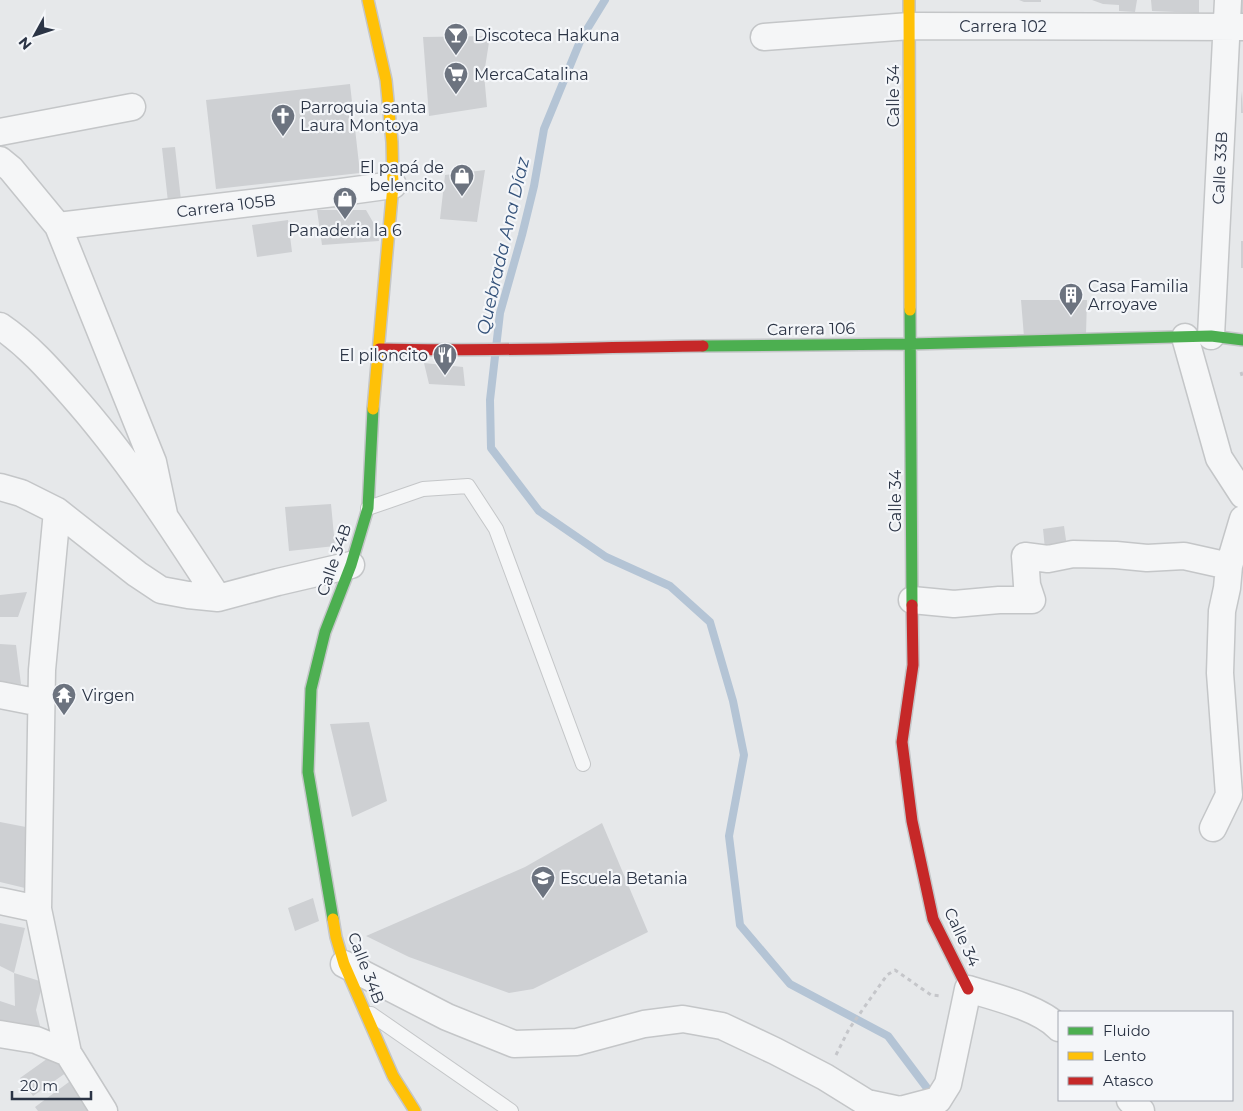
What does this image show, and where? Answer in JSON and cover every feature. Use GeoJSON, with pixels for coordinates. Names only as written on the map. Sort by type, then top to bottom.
{"type":"FeatureCollection","features":[{"type":"Feature","properties":{"kind":"street","name":"Calle 34B"},"geometry":{"type":"LineString","coordinates":[[368,0],[386,80],[392,142],[392,185],[371,432],[368,508],[351,566],[325,632],[311,689],[308,772],[336,937],[344,964],[393,1076],[415,1111]]}},
{"type":"Feature","properties":{"kind":"street","name":"Calle 34"},"geometry":{"type":"LineString","coordinates":[[909,0],[913,664],[902,742],[912,821],[933,918],[968,989]]}},
{"type":"Feature","properties":{"kind":"street","name":"Calle 33B"},"geometry":{"type":"LineString","coordinates":[[1211,336],[1235,27],[1228,0]]}},
{"type":"Feature","properties":{"kind":"street","name":"Carrera 102"},"geometry":{"type":"LineString","coordinates":[[764,37],[910,26],[1235,27]]}},
{"type":"Feature","properties":{"kind":"street"},"geometry":{"type":"LineString","coordinates":[[0,132],[132,108]]}},
{"type":"Feature","properties":{"kind":"street"},"geometry":{"type":"LineString","coordinates":[[0,160],[11,169],[58,226],[153,462],[164,514]]}},
{"type":"Feature","properties":{"kind":"street","name":"Carrera 105B"},"geometry":{"type":"LineString","coordinates":[[58,226],[334,194],[392,185]]}},
{"type":"Feature","properties":{"kind":"street"},"geometry":{"type":"LineString","coordinates":[[0,326],[14,335],[39,358],[84,408],[123,457],[164,514],[218,598]]}},
{"type":"Feature","properties":{"kind":"street","name":"Carrera 106"},"geometry":{"type":"LineString","coordinates":[[378,349],[458,350],[910,344],[1211,336],[1243,340]]}},
{"type":"Feature","properties":{"kind":"street"},"geometry":{"type":"LineString","coordinates":[[1185,337],[1219,458],[1243,494]]}},
{"type":"Feature","properties":{"kind":"street"},"geometry":{"type":"LineString","coordinates":[[0,487],[29,497],[57,511],[137,574],[161,590],[218,598],[278,582],[351,566]]}},
{"type":"Feature","properties":{"kind":"street"},"geometry":{"type":"LineString","coordinates":[[57,511],[42,670],[38,909],[68,1053],[104,1111]]}},
{"type":"Feature","properties":{"kind":"street"},"geometry":{"type":"LineString","coordinates":[[1213,828],[1229,795],[1220,672],[1222,611],[1229,566],[1243,519]]}},
{"type":"Feature","properties":{"kind":"street"},"geometry":{"type":"LineString","coordinates":[[912,600],[954,604],[999,600],[1032,600],[1027,585],[1025,556],[1048,559],[1073,554],[1147,558],[1184,556],[1229,566]]}},
{"type":"Feature","properties":{"kind":"street"},"geometry":{"type":"LineString","coordinates":[[0,695],[41,703]]}},
{"type":"Feature","properties":{"kind":"street"},"geometry":{"type":"LineString","coordinates":[[0,901],[38,909]]}},
{"type":"Feature","properties":{"kind":"street"},"geometry":{"type":"LineString","coordinates":[[344,964],[447,1017],[514,1044],[576,1042],[644,1024],[682,1019],[722,1026],[800,1064],[867,1103],[900,1110],[938,1100],[948,1084],[968,989],[1004,999],[1052,1020],[1058,1027]]}},
{"type":"Feature","properties":{"kind":"street"},"geometry":{"type":"LineString","coordinates":[[0,1034],[36,1040],[68,1053]]}},
{"type":"Feature","properties":{"kind":"street"},"geometry":{"type":"LineString","coordinates":[[1131,1101],[1141,1111]]}},
{"type":"Feature","properties":{"kind":"lane"},"geometry":{"type":"LineString","coordinates":[[368,508],[423,489],[468,486],[496,530],[583,764]]}},
{"type":"Feature","properties":{"kind":"lane"},"geometry":{"type":"LineString","coordinates":[[364,1009],[511,1111]]}},
{"type":"Feature","properties":{"kind":"path"},"geometry":{"type":"LineString","coordinates":[[1241,372],[1243,379]]}},
{"type":"Feature","properties":{"kind":"path"},"geometry":{"type":"LineString","coordinates":[[848,1029],[886,975],[895,970],[931,995],[949,997],[968,989]]}},
{"type":"Feature","properties":{"kind":"building"},"geometry":{"type":"Polygon","coordinates":[[[1019,0],[1041,0],[1041,2],[1024,2],[1019,0]]]}},
{"type":"Feature","properties":{"kind":"building"},"geometry":{"type":"Polygon","coordinates":[[[1092,0],[1137,0],[1135,12],[1119,11],[1119,5],[1103,4],[1092,0]]]}},
{"type":"Feature","properties":{"kind":"building"},"geometry":{"type":"Polygon","coordinates":[[[1151,0],[1199,0],[1199,13],[1152,11],[1151,0]]]}},
{"type":"Feature","properties":{"kind":"building"},"geometry":{"type":"Polygon","coordinates":[[[1237,0],[1243,0],[1243,21],[1239,22],[1237,0]]]}},
{"type":"Feature","properties":{"kind":"building"},"geometry":{"type":"Polygon","coordinates":[[[490,36],[484,74],[487,107],[429,116],[423,37],[490,36]]]}},
{"type":"Feature","properties":{"kind":"building","name":"Parroquia santa Laura Montoya"},"geometry":{"type":"Polygon","coordinates":[[[350,84],[360,173],[216,189],[206,100],[350,84]]]}},
{"type":"Feature","properties":{"kind":"building"},"geometry":{"type":"Polygon","coordinates":[[[1242,91],[1243,113],[1241,113],[1241,99],[1242,91]]]}},
{"type":"Feature","properties":{"kind":"building"},"geometry":{"type":"Polygon","coordinates":[[[175,147],[181,200],[168,202],[162,148],[175,147]]]}},
{"type":"Feature","properties":{"kind":"building","name":"El papá de belencito"},"geometry":{"type":"Polygon","coordinates":[[[485,170],[477,222],[440,219],[445,175],[485,170]]]}},
{"type":"Feature","properties":{"kind":"building","name":"Panaderia la 6"},"geometry":{"type":"Polygon","coordinates":[[[317,210],[366,210],[377,229],[379,241],[322,245],[317,210]]]}},
{"type":"Feature","properties":{"kind":"building"},"geometry":{"type":"Polygon","coordinates":[[[288,220],[292,252],[257,257],[252,225],[288,220]]]}},
{"type":"Feature","properties":{"kind":"building"},"geometry":{"type":"Polygon","coordinates":[[[1241,241],[1243,241],[1243,268],[1241,268],[1241,241]]]}},
{"type":"Feature","properties":{"kind":"building"},"geometry":{"type":"Polygon","coordinates":[[[1021,300],[1087,300],[1086,334],[1024,337],[1021,300]]]}},
{"type":"Feature","properties":{"kind":"building","name":"El piloncito"},"geometry":{"type":"Polygon","coordinates":[[[424,363],[463,367],[465,386],[429,384],[424,363]]]}},
{"type":"Feature","properties":{"kind":"building"},"geometry":{"type":"Polygon","coordinates":[[[331,504],[335,546],[289,551],[285,507],[331,504]]]}},
{"type":"Feature","properties":{"kind":"building"},"geometry":{"type":"Polygon","coordinates":[[[1064,526],[1067,547],[1045,549],[1043,529],[1064,526]]]}},
{"type":"Feature","properties":{"kind":"building"},"geometry":{"type":"Polygon","coordinates":[[[27,592],[18,617],[0,617],[0,595],[27,592]]]}},
{"type":"Feature","properties":{"kind":"building"},"geometry":{"type":"Polygon","coordinates":[[[0,644],[16,645],[21,684],[0,683],[0,644]]]}},
{"type":"Feature","properties":{"kind":"building"},"geometry":{"type":"Polygon","coordinates":[[[369,722],[387,801],[352,817],[330,724],[369,722]]]}},
{"type":"Feature","properties":{"kind":"building"},"geometry":{"type":"Polygon","coordinates":[[[0,822],[31,828],[25,888],[0,882],[0,822]]]}},
{"type":"Feature","properties":{"kind":"building","name":"Escuela Betania"},"geometry":{"type":"Polygon","coordinates":[[[602,823],[648,932],[533,989],[509,993],[409,957],[366,936],[525,867],[602,823]]]}},
{"type":"Feature","properties":{"kind":"building"},"geometry":{"type":"Polygon","coordinates":[[[313,898],[319,921],[295,931],[288,908],[313,898]]]}},
{"type":"Feature","properties":{"kind":"building"},"geometry":{"type":"Polygon","coordinates":[[[0,923],[25,928],[14,973],[0,966],[0,923]]]}},
{"type":"Feature","properties":{"kind":"building"},"geometry":{"type":"Polygon","coordinates":[[[14,973],[43,982],[36,1010],[43,1038],[0,1024],[0,1001],[15,1006],[14,973]]]}},
{"type":"Feature","properties":{"kind":"building"},"geometry":{"type":"Polygon","coordinates":[[[58,1051],[70,1070],[33,1096],[20,1078],[58,1051]]]}},
{"type":"Feature","properties":{"kind":"building"},"geometry":{"type":"Polygon","coordinates":[[[73,1079],[96,1111],[38,1111],[35,1107],[73,1079]]]}},
{"type":"Feature","properties":{"kind":"waterway","name":"Quebrada Ana Díaz"},"geometry":{"type":"LineString","coordinates":[[605,0],[581,39],[544,129],[534,186],[500,313],[490,400],[491,448],[539,511],[606,557],[670,586],[710,622],[733,701],[744,755],[729,836],[740,925],[790,984],[888,1036],[933,1096]]}},
{"type":"Feature","properties":{"kind":"traffic: fast"},"geometry":{"type":"LineString","coordinates":[[910,310],[912,605]]}},
{"type":"Feature","properties":{"kind":"traffic: fast"},"geometry":{"type":"LineString","coordinates":[[703,346],[910,344],[1211,336],[1243,340]]}},
{"type":"Feature","properties":{"kind":"traffic: fast"},"geometry":{"type":"LineString","coordinates":[[333,919],[308,772],[311,689],[325,632],[351,565],[368,508],[373,409]]}},
{"type":"Feature","properties":{"kind":"traffic: slow"},"geometry":{"type":"LineString","coordinates":[[368,0],[386,80],[392,142],[393,185],[373,409]]}},
{"type":"Feature","properties":{"kind":"traffic: slow"},"geometry":{"type":"LineString","coordinates":[[909,0],[910,310]]}},
{"type":"Feature","properties":{"kind":"traffic: slow"},"geometry":{"type":"LineString","coordinates":[[333,919],[344,964],[393,1076],[415,1111]]}},
{"type":"Feature","properties":{"kind":"traffic: jam"},"geometry":{"type":"LineString","coordinates":[[379,349],[500,350],[703,346]]}},
{"type":"Feature","properties":{"kind":"traffic: jam"},"geometry":{"type":"LineString","coordinates":[[912,605],[913,665],[902,742],[912,821],[933,919],[968,989]]}},
{"type":"Feature","properties":{"kind":"place","name":"Discoteca Hakuna"},"geometry":{"type":"Point","coordinates":[456,56]}},
{"type":"Feature","properties":{"kind":"place","name":"MercaCatalina"},"geometry":{"type":"Point","coordinates":[456,95]}},
{"type":"Feature","properties":{"kind":"place","name":"Parroquia santa Laura Montoya"},"geometry":{"type":"Point","coordinates":[283,137]}},
{"type":"Feature","properties":{"kind":"place","name":"El papá de belencito"},"geometry":{"type":"Point","coordinates":[462,197]}},
{"type":"Feature","properties":{"kind":"place","name":"Panaderia la 6"},"geometry":{"type":"Point","coordinates":[345,220]}},
{"type":"Feature","properties":{"kind":"place","name":"Casa Familia Arroyave"},"geometry":{"type":"Point","coordinates":[1071,316]}},
{"type":"Feature","properties":{"kind":"place","name":"El piloncito"},"geometry":{"type":"Point","coordinates":[445,376]}},
{"type":"Feature","properties":{"kind":"place","name":"Virgen"},"geometry":{"type":"Point","coordinates":[64,716]}},
{"type":"Feature","properties":{"kind":"place","name":"Escuela Betania"},"geometry":{"type":"Point","coordinates":[543,899]}}]}
